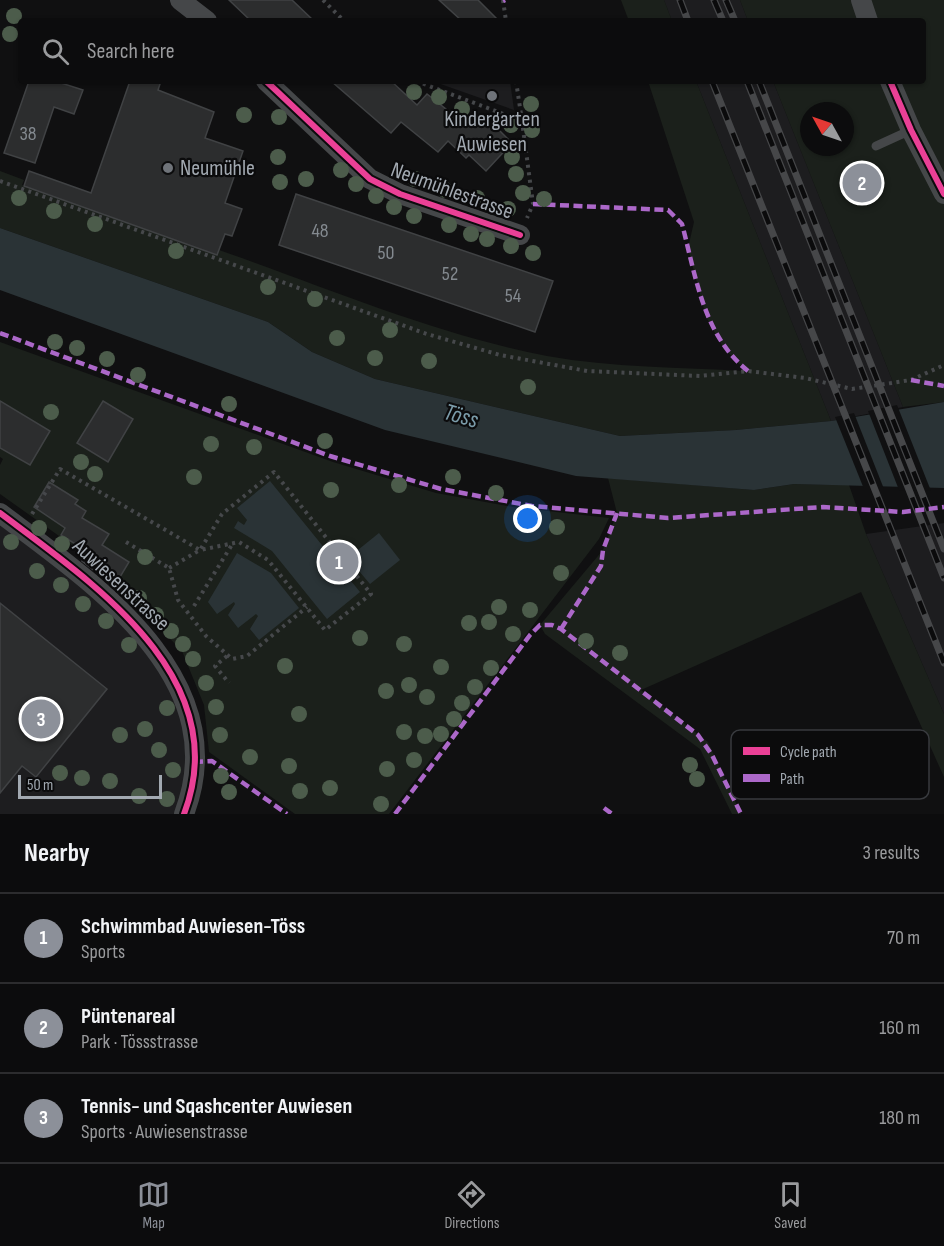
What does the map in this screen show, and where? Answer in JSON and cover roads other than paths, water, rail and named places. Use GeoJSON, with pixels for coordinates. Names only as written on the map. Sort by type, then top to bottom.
{"type":"FeatureCollection","features":[{"type":"Feature","properties":{"kind":"street"},"geometry":{"type":"LineString","coordinates":[[180,0],[203,18]]}},
{"type":"Feature","properties":{"kind":"street"},"geometry":{"type":"LineString","coordinates":[[861,0],[867,18]]}},
{"type":"Feature","properties":{"kind":"street","name":"Neumühlestrasse"},"geometry":{"type":"LineString","coordinates":[[269,84],[370,179],[400,194],[520,235]]}},
{"type":"Feature","properties":{"kind":"street"},"geometry":{"type":"LineString","coordinates":[[891,84],[911,130],[944,194]]}},
{"type":"Feature","properties":{"kind":"street","name":"Auwiesenstrasse"},"geometry":{"type":"LineString","coordinates":[[0,513],[84,578],[136,626],[165,660],[188,704],[194,733],[191,792],[184,814]]}},
{"type":"Feature","properties":{"kind":"lane"},"geometry":{"type":"LineString","coordinates":[[876,146],[911,130]]}},
{"type":"Feature","properties":{"kind":"water","name":"Töss"},"geometry":{"type":"Polygon","coordinates":[[[0,228],[268,322],[312,352],[375,379],[620,436],[736,430],[831,421],[944,402],[944,488],[794,484],[754,490],[576,476],[385,430],[0,290],[0,228]]]}},
{"type":"Feature","properties":{"kind":"water"},"geometry":{"type":"Polygon","coordinates":[[[270,481],[360,592],[327,619],[272,551],[234,528],[238,521],[244,525],[247,520],[237,508],[270,481]]]}},
{"type":"Feature","properties":{"kind":"water"},"geometry":{"type":"Polygon","coordinates":[[[379,533],[400,560],[370,584],[348,558],[379,533]]]}},
{"type":"Feature","properties":{"kind":"water"},"geometry":{"type":"Polygon","coordinates":[[[237,553],[271,573],[299,608],[259,640],[250,629],[258,616],[256,614],[238,628],[228,615],[234,602],[217,614],[208,602],[237,553]]]}},
{"type":"Feature","properties":{"kind":"railway"},"geometry":{"type":"LineString","coordinates":[[680,0],[687,18]]}},
{"type":"Feature","properties":{"kind":"railway"},"geometry":{"type":"LineString","coordinates":[[714,0],[722,18]]}},
{"type":"Feature","properties":{"kind":"railway"},"geometry":{"type":"LineString","coordinates":[[726,0],[734,18]]}},
{"type":"Feature","properties":{"kind":"railway"},"geometry":{"type":"LineString","coordinates":[[713,84],[944,663]]}},
{"type":"Feature","properties":{"kind":"railway"},"geometry":{"type":"LineString","coordinates":[[748,84],[944,578]]}},
{"type":"Feature","properties":{"kind":"railway"},"geometry":{"type":"LineString","coordinates":[[760,84],[944,549]]}},
{"type":"Feature","properties":{"kind":"place","name":"Kindergarten Auwiesen"},"geometry":{"type":"Point","coordinates":[492,96]}},
{"type":"Feature","properties":{"kind":"place","name":"Neumühle"},"geometry":{"type":"Point","coordinates":[168,168]}},
{"type":"Feature","properties":{"kind":"place","name":"Püntenareal"},"geometry":{"type":"Point","coordinates":[862,183]}},
{"type":"Feature","properties":{"kind":"place","name":"Schwimmbad Auwiesen-Töss"},"geometry":{"type":"Point","coordinates":[339,562]}},
{"type":"Feature","properties":{"kind":"place","name":"Tennis- und Sqashcenter Auwiesen"},"geometry":{"type":"Point","coordinates":[41,719]}}]}
